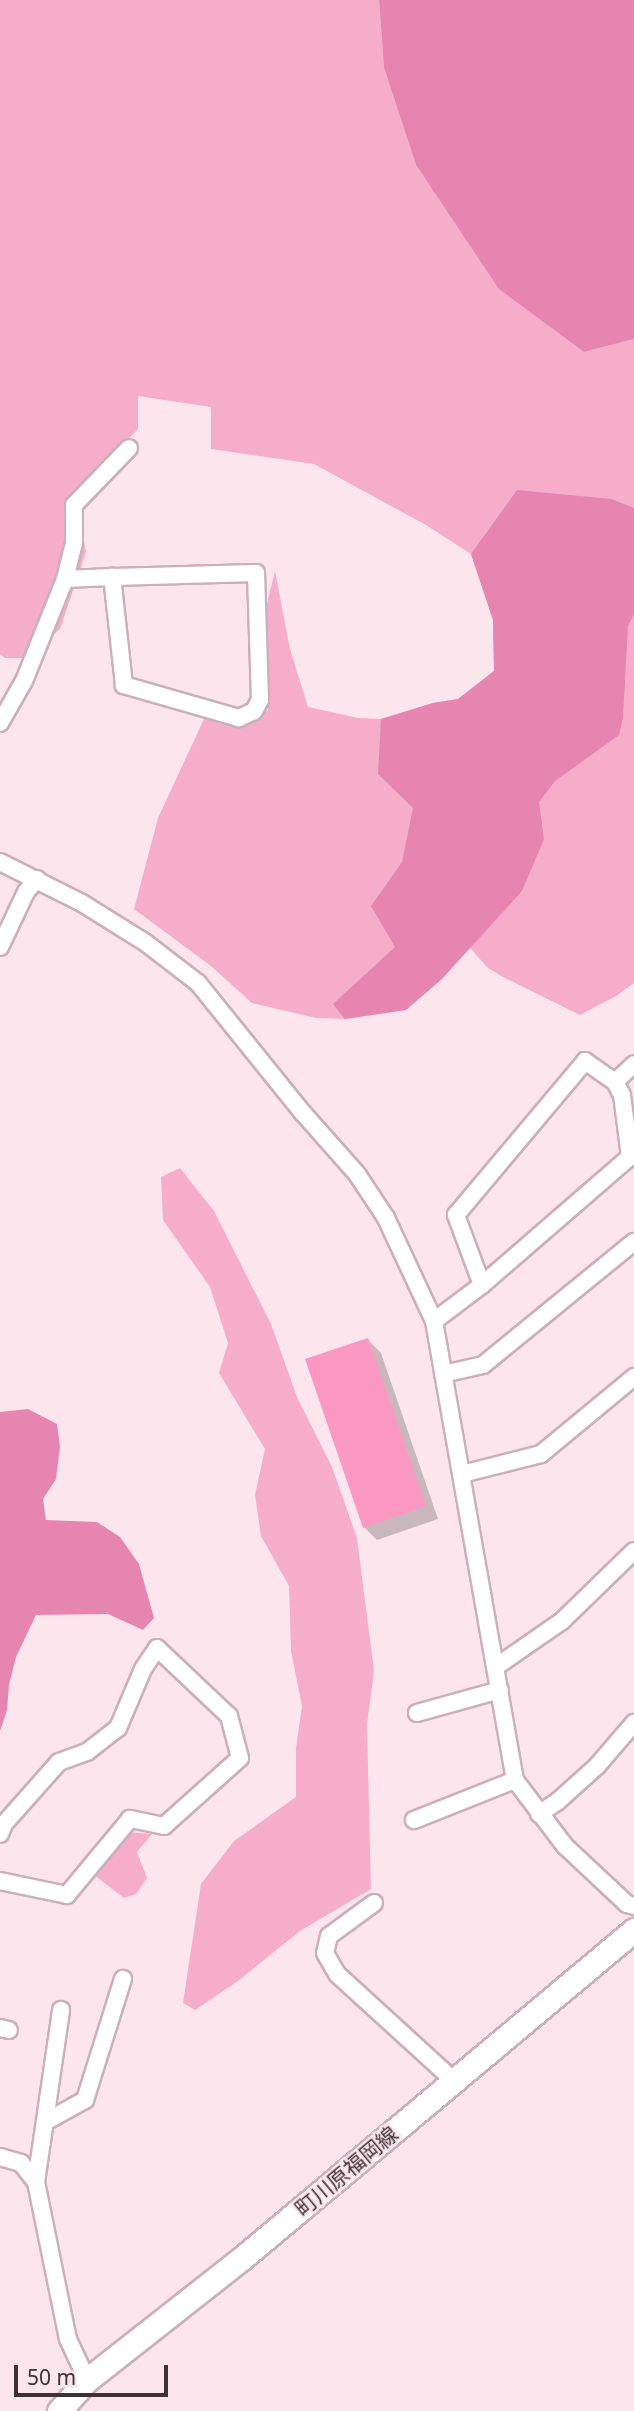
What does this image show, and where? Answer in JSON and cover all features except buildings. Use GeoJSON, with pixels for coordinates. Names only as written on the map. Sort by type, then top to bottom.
{"type":"FeatureCollection","features":[{"type":"Feature","properties":{"kind":"main road","name":"町川原福岡線"},"geometry":{"type":"LineString","coordinates":[[59,2411],[87,2380],[241,2259],[634,1930]]}},
{"type":"Feature","properties":{"kind":"street"},"geometry":{"type":"LineString","coordinates":[[0,723],[24,681],[65,579],[74,542],[74,505],[129,448]]}},
{"type":"Feature","properties":{"kind":"street"},"geometry":{"type":"LineString","coordinates":[[65,579],[112,577],[256,573],[260,700],[254,711],[239,718],[124,685],[112,577]]}},
{"type":"Feature","properties":{"kind":"street"},"geometry":{"type":"LineString","coordinates":[[0,862],[37,879],[146,943],[198,983],[303,1113],[357,1174],[386,1218],[435,1321],[515,1780],[565,1846],[627,1904],[634,1906]]}},
{"type":"Feature","properties":{"kind":"street"},"geometry":{"type":"LineString","coordinates":[[0,947],[26,892],[37,879]]}},
{"type":"Feature","properties":{"kind":"street"},"geometry":{"type":"LineString","coordinates":[[435,1321],[482,1285],[632,1157],[622,1094],[615,1082],[584,1061],[456,1215],[482,1285]]}},
{"type":"Feature","properties":{"kind":"street"},"geometry":{"type":"LineString","coordinates":[[615,1082],[634,1064]]}},
{"type":"Feature","properties":{"kind":"street"},"geometry":{"type":"LineString","coordinates":[[443,1374],[483,1365],[634,1242]]}},
{"type":"Feature","properties":{"kind":"street"},"geometry":{"type":"LineString","coordinates":[[462,1474],[541,1454],[634,1377]]}},
{"type":"Feature","properties":{"kind":"street"},"geometry":{"type":"LineString","coordinates":[[496,1666],[562,1621],[634,1551]]}},
{"type":"Feature","properties":{"kind":"street"},"geometry":{"type":"LineString","coordinates":[[0,1834],[11,1816],[59,1762],[87,1752],[118,1728],[143,1669],[157,1648],[229,1716],[240,1758],[163,1826],[130,1819],[67,1895],[0,1881]]}},
{"type":"Feature","properties":{"kind":"street"},"geometry":{"type":"LineString","coordinates":[[417,1713],[500,1690]]}},
{"type":"Feature","properties":{"kind":"street"},"geometry":{"type":"LineString","coordinates":[[539,1814],[557,1802],[597,1766],[634,1723]]}},
{"type":"Feature","properties":{"kind":"street"},"geometry":{"type":"LineString","coordinates":[[414,1820],[515,1780]]}},
{"type":"Feature","properties":{"kind":"street"},"geometry":{"type":"LineString","coordinates":[[374,1903],[329,1936],[325,1952],[337,1974],[454,2081]]}},
{"type":"Feature","properties":{"kind":"street"},"geometry":{"type":"LineString","coordinates":[[45,2122],[85,2100],[122,1979]]}},
{"type":"Feature","properties":{"kind":"street"},"geometry":{"type":"LineString","coordinates":[[61,2010],[36,2182],[68,2339],[87,2380]]}},
{"type":"Feature","properties":{"kind":"street"},"geometry":{"type":"LineString","coordinates":[[0,2157],[21,2163],[36,2182]]}},
{"type":"Feature","properties":{"kind":"shaded area"},"geometry":{"type":"Polygon","coordinates":[[[0,0],[379,0],[384,68],[416,165],[499,288],[584,352],[634,339],[634,983],[616,996],[580,1015],[501,976],[488,968],[470,948],[406,1010],[345,1019],[316,1018],[252,1003],[211,966],[134,909],[158,818],[204,719],[245,723],[268,710],[261,627],[275,571],[290,649],[308,707],[358,718],[381,719],[433,703],[458,699],[494,671],[493,620],[471,554],[426,525],[314,464],[211,449],[211,407],[138,396],[138,429],[102,466],[79,515],[86,552],[60,629],[26,658],[5,658],[0,654],[0,0]]]}},
{"type":"Feature","properties":{"kind":"shaded area"},"geometry":{"type":"Polygon","coordinates":[[[379,0],[634,0],[634,339],[584,352],[499,289],[416,165],[384,68],[379,0]]]}},
{"type":"Feature","properties":{"kind":"shaded area"},"geometry":{"type":"Polygon","coordinates":[[[517,490],[611,499],[634,508],[634,614],[628,626],[623,717],[619,735],[555,781],[539,802],[544,839],[522,891],[442,979],[406,1010],[345,1019],[333,1004],[395,947],[371,906],[402,862],[413,808],[378,774],[381,719],[433,703],[458,699],[494,671],[493,620],[471,554],[517,490]]]}},
{"type":"Feature","properties":{"kind":"shaded area"},"geometry":{"type":"Polygon","coordinates":[[[180,1168],[214,1211],[271,1324],[297,1397],[332,1467],[357,1538],[374,1671],[367,1725],[371,1889],[300,1931],[238,1981],[195,2010],[183,2003],[201,1884],[234,1841],[296,1797],[296,1748],[302,1706],[291,1651],[289,1586],[261,1536],[255,1495],[265,1449],[219,1373],[228,1343],[210,1287],[163,1220],[161,1177],[180,1168]]]}},
{"type":"Feature","properties":{"kind":"shaded area"},"geometry":{"type":"Polygon","coordinates":[[[28,1409],[57,1424],[60,1447],[56,1479],[43,1499],[46,1520],[97,1522],[120,1537],[139,1564],[154,1618],[143,1630],[108,1614],[36,1615],[16,1657],[9,1685],[7,1710],[0,1731],[0,1412],[28,1409]]]}},
{"type":"Feature","properties":{"kind":"shaded area"},"geometry":{"type":"Polygon","coordinates":[[[125,1832],[152,1834],[137,1852],[147,1878],[136,1894],[124,1898],[94,1875],[125,1832]]]}}]}
